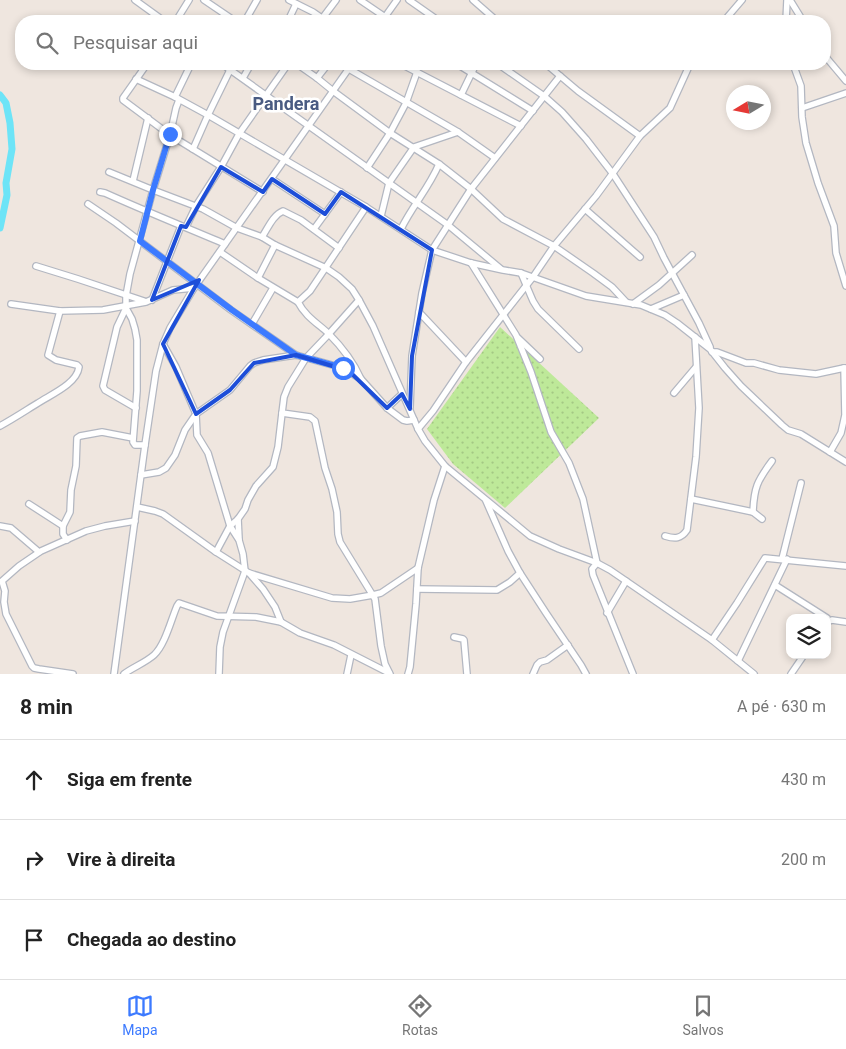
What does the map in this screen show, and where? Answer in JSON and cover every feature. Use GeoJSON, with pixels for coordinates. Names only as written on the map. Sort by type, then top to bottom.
{"type":"FeatureCollection","features":[{"type":"Feature","properties":{"kind":"street"},"geometry":{"type":"LineString","coordinates":[[135,0],[156,15]]}},
{"type":"Feature","properties":{"kind":"street"},"geometry":{"type":"LineString","coordinates":[[180,15],[189,0]]}},
{"type":"Feature","properties":{"kind":"street"},"geometry":{"type":"LineString","coordinates":[[204,0],[226,15]]}},
{"type":"Feature","properties":{"kind":"street"},"geometry":{"type":"LineString","coordinates":[[249,15],[257,0]]}},
{"type":"Feature","properties":{"kind":"street"},"geometry":{"type":"LineString","coordinates":[[289,0],[315,15]]}},
{"type":"Feature","properties":{"kind":"street"},"geometry":{"type":"LineString","coordinates":[[326,15],[336,0]]}},
{"type":"Feature","properties":{"kind":"street"},"geometry":{"type":"LineString","coordinates":[[360,0],[380,15]]}},
{"type":"Feature","properties":{"kind":"street"},"geometry":{"type":"LineString","coordinates":[[389,15],[397,0]]}},
{"type":"Feature","properties":{"kind":"street"},"geometry":{"type":"LineString","coordinates":[[409,0],[430,15]]}},
{"type":"Feature","properties":{"kind":"street"},"geometry":{"type":"LineString","coordinates":[[473,0],[490,15]]}},
{"type":"Feature","properties":{"kind":"street"},"geometry":{"type":"LineString","coordinates":[[729,15],[742,0]]}},
{"type":"Feature","properties":{"kind":"street"},"geometry":{"type":"LineString","coordinates":[[787,15],[788,0]]}},
{"type":"Feature","properties":{"kind":"street"},"geometry":{"type":"LineString","coordinates":[[788,0],[799,15]]}},
{"type":"Feature","properties":{"kind":"street"},"geometry":{"type":"LineString","coordinates":[[291,15],[296,4]]}},
{"type":"Feature","properties":{"kind":"street"},"geometry":{"type":"LineString","coordinates":[[831,63],[846,81]]}},
{"type":"Feature","properties":{"kind":"street"},"geometry":{"type":"LineString","coordinates":[[143,70],[123,99],[170,134],[263,192]]}},
{"type":"Feature","properties":{"kind":"street"},"geometry":{"type":"LineString","coordinates":[[136,408],[105,390],[103,386],[117,327],[126,307],[130,274],[170,134],[177,99],[189,70]]}},
{"type":"Feature","properties":{"kind":"street"},"geometry":{"type":"LineString","coordinates":[[194,148],[230,70],[448,226],[503,270]]}},
{"type":"Feature","properties":{"kind":"street"},"geometry":{"type":"LineString","coordinates":[[243,78],[248,70]]}},
{"type":"Feature","properties":{"kind":"street"},"geometry":{"type":"LineString","coordinates":[[149,301],[183,226],[239,134],[284,70]]}},
{"type":"Feature","properties":{"kind":"street"},"geometry":{"type":"LineString","coordinates":[[306,70],[390,133],[439,164],[471,189],[503,219],[554,246],[612,287],[626,302]]}},
{"type":"Feature","properties":{"kind":"street"},"geometry":{"type":"LineString","coordinates":[[317,78],[323,70]]}},
{"type":"Feature","properties":{"kind":"street"},"geometry":{"type":"LineString","coordinates":[[115,674],[145,445],[156,371],[163,344],[170,328],[196,286],[348,70]]}},
{"type":"Feature","properties":{"kind":"street"},"geometry":{"type":"LineString","coordinates":[[357,70],[406,103],[458,132],[495,158]]}},
{"type":"Feature","properties":{"kind":"street"},"geometry":{"type":"LineString","coordinates":[[413,70],[522,126]]}},
{"type":"Feature","properties":{"kind":"street"},"geometry":{"type":"LineString","coordinates":[[467,70],[533,111]]}},
{"type":"Feature","properties":{"kind":"street"},"geometry":{"type":"LineString","coordinates":[[462,95],[473,70]]}},
{"type":"Feature","properties":{"kind":"street"},"geometry":{"type":"LineString","coordinates":[[507,70],[544,96],[562,112],[613,174],[654,237],[699,323],[711,351]]}},
{"type":"Feature","properties":{"kind":"street"},"geometry":{"type":"LineString","coordinates":[[553,70],[584,96],[640,136]]}},
{"type":"Feature","properties":{"kind":"street"},"geometry":{"type":"LineString","coordinates":[[418,429],[466,362],[527,285],[554,246],[613,174],[640,136],[670,108],[687,70]]}},
{"type":"Feature","properties":{"kind":"street"},"geometry":{"type":"LineString","coordinates":[[796,70],[799,79],[806,143],[834,226],[836,253],[846,286]]}},
{"type":"Feature","properties":{"kind":"street"},"geometry":{"type":"LineString","coordinates":[[367,168],[390,133],[406,103],[417,72]]}},
{"type":"Feature","properties":{"kind":"street"},"geometry":{"type":"LineString","coordinates":[[410,409],[412,356],[422,293],[432,250],[471,189],[560,76]]}},
{"type":"Feature","properties":{"kind":"street"},"geometry":{"type":"LineString","coordinates":[[136,79],[208,115],[381,216],[432,250],[470,263],[521,273],[586,296],[626,302],[665,315],[711,351],[741,386],[788,430],[801,434],[846,462]]}},
{"type":"Feature","properties":{"kind":"street"},"geometry":{"type":"LineString","coordinates":[[802,108],[846,93]]}},
{"type":"Feature","properties":{"kind":"street"},"geometry":{"type":"LineString","coordinates":[[133,181],[148,118]]}},
{"type":"Feature","properties":{"kind":"street"},"geometry":{"type":"LineString","coordinates":[[381,216],[389,183],[414,148],[458,132]]}},
{"type":"Feature","properties":{"kind":"street"},"geometry":{"type":"LineString","coordinates":[[401,229],[433,179],[439,164]]}},
{"type":"Feature","properties":{"kind":"street"},"geometry":{"type":"LineString","coordinates":[[109,172],[196,206],[237,228],[262,237],[275,245],[326,268],[348,285],[374,326],[418,429],[445,466],[530,536],[597,563],[712,640],[754,674]]}},
{"type":"Feature","properties":{"kind":"street"},"geometry":{"type":"LineString","coordinates":[[272,179],[325,214]]}},
{"type":"Feature","properties":{"kind":"street"},"geometry":{"type":"LineString","coordinates":[[100,192],[225,244]]}},
{"type":"Feature","properties":{"kind":"street"},"geometry":{"type":"LineString","coordinates":[[314,229],[341,192]]}},
{"type":"Feature","properties":{"kind":"street"},"geometry":{"type":"LineString","coordinates":[[88,204],[167,261],[196,286],[296,355],[343,368],[361,379]]}},
{"type":"Feature","properties":{"kind":"street"},"geometry":{"type":"LineString","coordinates":[[298,302],[310,291],[366,207]]}},
{"type":"Feature","properties":{"kind":"street"},"geometry":{"type":"LineString","coordinates":[[585,209],[640,257]]}},
{"type":"Feature","properties":{"kind":"street"},"geometry":{"type":"LineString","coordinates":[[262,237],[275,217],[283,211],[301,220],[338,248]]}},
{"type":"Feature","properties":{"kind":"street"},"geometry":{"type":"LineString","coordinates":[[258,278],[275,245]]}},
{"type":"Feature","properties":{"kind":"street"},"geometry":{"type":"LineString","coordinates":[[220,252],[273,288],[298,302],[302,310],[329,334],[350,358],[361,379],[387,408],[403,420],[414,420]]}},
{"type":"Feature","properties":{"kind":"street"},"geometry":{"type":"LineString","coordinates":[[633,304],[692,255]]}},
{"type":"Feature","properties":{"kind":"street"},"geometry":{"type":"LineString","coordinates":[[470,263],[516,335],[540,359]]}},
{"type":"Feature","properties":{"kind":"street"},"geometry":{"type":"LineString","coordinates":[[36,266],[126,296],[149,301]]}},
{"type":"Feature","properties":{"kind":"street"},"geometry":{"type":"LineString","coordinates":[[521,273],[538,309],[579,349]]}},
{"type":"Feature","properties":{"kind":"street"},"geometry":{"type":"LineString","coordinates":[[11,304],[60,311],[103,310],[126,307],[149,301],[173,290],[196,286]]}},
{"type":"Feature","properties":{"kind":"street"},"geometry":{"type":"LineString","coordinates":[[252,324],[273,288]]}},
{"type":"Feature","properties":{"kind":"street"},"geometry":{"type":"LineString","coordinates":[[651,309],[684,295]]}},
{"type":"Feature","properties":{"kind":"street"},"geometry":{"type":"LineString","coordinates":[[216,552],[230,526],[245,509],[256,486],[273,467],[278,447],[284,397],[288,387],[306,358],[359,300]]}},
{"type":"Feature","properties":{"kind":"street"},"geometry":{"type":"LineString","coordinates":[[126,307],[132,319],[137,340],[137,391],[133,438],[134,444],[145,445]]}},
{"type":"Feature","properties":{"kind":"street"},"geometry":{"type":"LineString","coordinates":[[0,426],[58,391],[69,383],[78,371],[77,365],[56,360],[48,355],[60,311]]}},
{"type":"Feature","properties":{"kind":"street"},"geometry":{"type":"LineString","coordinates":[[419,312],[466,362]]}},
{"type":"Feature","properties":{"kind":"street"},"geometry":{"type":"LineString","coordinates":[[516,335],[551,432],[569,462],[583,499],[597,563]]}},
{"type":"Feature","properties":{"kind":"street"},"geometry":{"type":"LineString","coordinates":[[665,536],[678,538],[687,530],[696,457],[699,408],[695,337]]}},
{"type":"Feature","properties":{"kind":"street"},"geometry":{"type":"LineString","coordinates":[[163,344],[176,367],[196,414],[197,435],[208,453],[230,526],[239,540]]}},
{"type":"Feature","properties":{"kind":"street"},"geometry":{"type":"LineString","coordinates":[[711,351],[746,363],[754,363],[779,370],[816,374],[845,368],[845,414],[841,433],[830,452]]}},
{"type":"Feature","properties":{"kind":"street"},"geometry":{"type":"LineString","coordinates":[[141,475],[159,472],[169,465],[175,455],[184,430],[196,414],[230,390],[250,366],[254,363],[296,355]]}},
{"type":"Feature","properties":{"kind":"street"},"geometry":{"type":"LineString","coordinates":[[674,393],[696,367]]}},
{"type":"Feature","properties":{"kind":"street"},"geometry":{"type":"LineString","coordinates":[[387,408],[402,394]]}},
{"type":"Feature","properties":{"kind":"street"},"geometry":{"type":"LineString","coordinates":[[282,413],[310,418],[315,421],[333,497],[340,542],[375,599],[381,646],[391,674]]}},
{"type":"Feature","properties":{"kind":"street"},"geometry":{"type":"LineString","coordinates":[[67,540],[63,534],[63,526],[70,512],[78,437],[102,432],[133,438]]}},
{"type":"Feature","properties":{"kind":"street"},"geometry":{"type":"LineString","coordinates":[[753,512],[757,482],[772,461]]}},
{"type":"Feature","properties":{"kind":"street"},"geometry":{"type":"LineString","coordinates":[[408,674],[418,568],[434,500],[445,466]]}},
{"type":"Feature","properties":{"kind":"street"},"geometry":{"type":"LineString","coordinates":[[738,660],[775,585],[785,559],[801,483]]}},
{"type":"Feature","properties":{"kind":"street"},"geometry":{"type":"LineString","coordinates":[[691,499],[753,512],[762,519]]}},
{"type":"Feature","properties":{"kind":"street"},"geometry":{"type":"LineString","coordinates":[[485,500],[508,551],[520,572],[586,674]]}},
{"type":"Feature","properties":{"kind":"street"},"geometry":{"type":"LineString","coordinates":[[29,504],[63,526]]}},
{"type":"Feature","properties":{"kind":"street"},"geometry":{"type":"LineString","coordinates":[[137,507],[163,514],[247,572],[263,588],[281,622]]}},
{"type":"Feature","properties":{"kind":"street"},"geometry":{"type":"LineString","coordinates":[[219,674],[223,632],[247,572],[239,540],[238,519]]}},
{"type":"Feature","properties":{"kind":"street"},"geometry":{"type":"LineString","coordinates":[[73,674],[39,670],[32,666],[6,614],[5,591],[2,581],[39,552],[86,531],[135,521]]}},
{"type":"Feature","properties":{"kind":"street"},"geometry":{"type":"LineString","coordinates":[[0,526],[11,528],[39,552]]}},
{"type":"Feature","properties":{"kind":"street"},"geometry":{"type":"LineString","coordinates":[[712,640],[764,558],[846,566]]}},
{"type":"Feature","properties":{"kind":"street"},"geometry":{"type":"LineString","coordinates":[[597,563],[592,569],[593,575],[607,613],[634,674]]}},
{"type":"Feature","properties":{"kind":"street"},"geometry":{"type":"LineString","coordinates":[[247,572],[332,598],[350,599],[381,593],[418,568]]}},
{"type":"Feature","properties":{"kind":"street"},"geometry":{"type":"LineString","coordinates":[[417,589],[495,590],[510,582],[520,572]]}},
{"type":"Feature","properties":{"kind":"street"},"geometry":{"type":"LineString","coordinates":[[607,613],[626,581]]}},
{"type":"Feature","properties":{"kind":"street"},"geometry":{"type":"LineString","coordinates":[[775,585],[820,614]]}},
{"type":"Feature","properties":{"kind":"street"},"geometry":{"type":"LineString","coordinates":[[124,674],[158,651],[178,604],[182,603],[217,616],[256,617],[281,622],[300,632],[334,645],[391,674]]}},
{"type":"Feature","properties":{"kind":"street"},"geometry":{"type":"LineString","coordinates":[[831,620],[846,622]]}},
{"type":"Feature","properties":{"kind":"street"},"geometry":{"type":"LineString","coordinates":[[454,637],[464,640],[466,674]]}},
{"type":"Feature","properties":{"kind":"street"},"geometry":{"type":"LineString","coordinates":[[533,674],[540,662],[547,660],[568,645]]}},
{"type":"Feature","properties":{"kind":"street"},"geometry":{"type":"LineString","coordinates":[[347,674],[351,655]]}},
{"type":"Feature","properties":{"kind":"street"},"geometry":{"type":"LineString","coordinates":[[791,674],[801,659]]}},
{"type":"Feature","properties":{"kind":"highlighted area"},"geometry":{"type":"Polygon","coordinates":[[[221,167],[263,192],[272,179],[325,214],[341,192],[432,250],[412,356],[410,409],[402,394],[387,408],[349,371],[296,355],[254,363],[230,390],[196,414],[163,344],[199,280],[152,300],[181,226],[186,227],[221,167]]]}},
{"type":"Feature","properties":{"kind":"green space"},"geometry":{"type":"Polygon","coordinates":[[[500,327],[599,418],[505,508],[453,464],[427,429],[500,327]]]}},
{"type":"Feature","properties":{"kind":"waterway"},"geometry":{"type":"LineString","coordinates":[[0,95],[6,103],[12,149],[6,183],[7,195],[0,228]]}},
{"type":"Feature","properties":{"kind":"district","name":"Pandera"},"geometry":{"type":"Point","coordinates":[286,103]}},
{"type":"Feature","properties":{"kind":"route"},"geometry":{"type":"LineString","coordinates":[[170,134],[140,241],[296,355],[343,368]]}}]}
